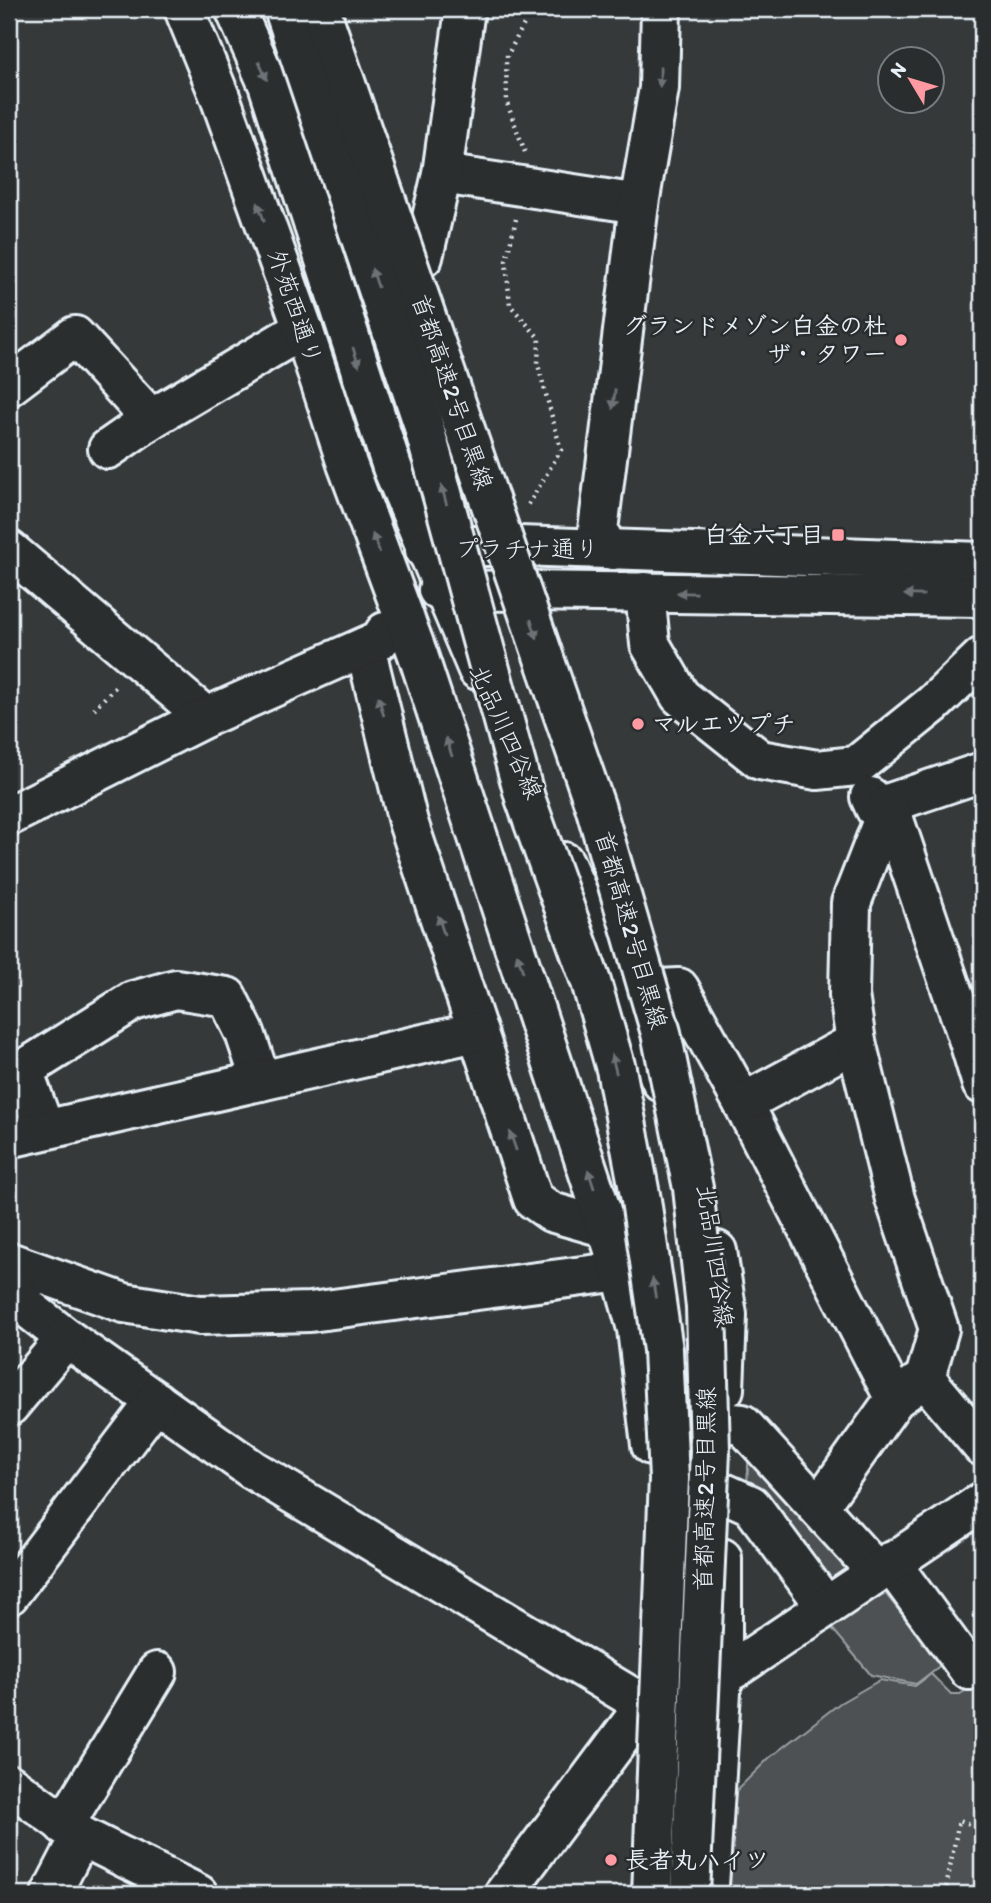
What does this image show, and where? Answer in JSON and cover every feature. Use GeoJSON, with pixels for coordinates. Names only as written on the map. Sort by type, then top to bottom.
{"type":"FeatureCollection","features":[{"type":"Feature","properties":{"kind":"main road","name":"外苑西通り"},"geometry":{"type":"LineString","coordinates":[[184,9],[303,329],[347,464],[401,607]]}},
{"type":"Feature","properties":{"kind":"main road","name":"外苑西通り"},"geometry":{"type":"LineString","coordinates":[[235,9],[268,83],[392,467],[425,550]]}},
{"type":"Feature","properties":{"kind":"main road","name":"首都高速2号目黒線"},"geometry":{"type":"LineString","coordinates":[[284,9],[422,420],[525,798],[591,982],[616,1069],[641,1200],[663,1350],[669,1466],[652,1894]]}},
{"type":"Feature","properties":{"kind":"main road","name":"首都高速2号目黒線"},"geometry":{"type":"LineString","coordinates":[[320,9],[595,806],[661,1033],[693,1188],[706,1307],[710,1451],[690,1894]]}},
{"type":"Feature","properties":{"kind":"main road"},"geometry":{"type":"LineString","coordinates":[[339,9],[514,527]]}},
{"type":"Feature","properties":{"kind":"main road"},"geometry":{"type":"LineString","coordinates":[[423,257],[442,174],[466,9]]}},
{"type":"Feature","properties":{"kind":"main road"},"geometry":{"type":"LineString","coordinates":[[613,550],[598,530],[639,204],[659,88],[661,9]]}},
{"type":"Feature","properties":{"kind":"main road"},"geometry":{"type":"LineString","coordinates":[[442,174],[639,204]]}},
{"type":"Feature","properties":{"kind":"main road"},"geometry":{"type":"LineString","coordinates":[[108,449],[150,419],[303,329]]}},
{"type":"Feature","properties":{"kind":"main road"},"geometry":{"type":"LineString","coordinates":[[9,386],[75,336],[150,419]]}},
{"type":"Feature","properties":{"kind":"main road","name":"プラチナ通り"},"geometry":{"type":"LineString","coordinates":[[401,607],[425,550],[472,546],[982,562]]}},
{"type":"Feature","properties":{"kind":"main road"},"geometry":{"type":"LineString","coordinates":[[9,550],[206,717]]}},
{"type":"Feature","properties":{"kind":"main road","name":"北品川四谷線"},"geometry":{"type":"LineString","coordinates":[[425,550],[704,1176],[727,1315],[722,1492],[722,1676],[708,1894]]}},
{"type":"Feature","properties":{"kind":"main road","name":"プラチナ通り"},"geometry":{"type":"LineString","coordinates":[[401,607],[442,588],[982,597]]}},
{"type":"Feature","properties":{"kind":"main road"},"geometry":{"type":"LineString","coordinates":[[645,592],[650,645],[680,696],[760,760],[817,770],[856,766],[933,704],[982,657]]}},
{"type":"Feature","properties":{"kind":"main road"},"geometry":{"type":"LineString","coordinates":[[9,816],[206,717],[380,640],[401,607]]}},
{"type":"Feature","properties":{"kind":"main road"},"geometry":{"type":"LineString","coordinates":[[401,607],[607,1228],[637,1329],[654,1487],[652,1595],[643,1711],[635,1894]]}},
{"type":"Feature","properties":{"kind":"main road"},"geometry":{"type":"LineString","coordinates":[[365,647],[408,822],[533,1199],[551,1212],[607,1228]]}},
{"type":"Feature","properties":{"kind":"main road"},"geometry":{"type":"LineString","coordinates":[[856,766],[875,808],[982,772]]}},
{"type":"Feature","properties":{"kind":"main road"},"geometry":{"type":"LineString","coordinates":[[889,804],[975,1036],[982,1084]]}},
{"type":"Feature","properties":{"kind":"main road"},"geometry":{"type":"LineString","coordinates":[[819,1506],[910,1389],[939,1329],[895,1199],[856,1041],[849,995],[851,903],[889,804]]}},
{"type":"Feature","properties":{"kind":"main road"},"geometry":{"type":"LineString","coordinates":[[622,991],[679,988],[910,1389],[982,1446]]}},
{"type":"Feature","properties":{"kind":"main road"},"geometry":{"type":"LineString","coordinates":[[261,1081],[245,1033],[228,997],[176,989],[133,1001],[23,1070],[27,1133],[261,1081],[476,1032]]}},
{"type":"Feature","properties":{"kind":"main road"},"geometry":{"type":"LineString","coordinates":[[743,1103],[856,1041]]}},
{"type":"Feature","properties":{"kind":"main road"},"geometry":{"type":"LineString","coordinates":[[9,1262],[124,1303],[200,1315],[310,1312],[621,1271]]}},
{"type":"Feature","properties":{"kind":"main road"},"geometry":{"type":"LineString","coordinates":[[9,1283],[29,1309],[66,1338],[253,1470],[643,1711]]}},
{"type":"Feature","properties":{"kind":"main road"},"geometry":{"type":"LineString","coordinates":[[9,1406],[66,1338]]}},
{"type":"Feature","properties":{"kind":"main road"},"geometry":{"type":"LineString","coordinates":[[9,1595],[156,1401]]}},
{"type":"Feature","properties":{"kind":"main road"},"geometry":{"type":"LineString","coordinates":[[723,1422],[742,1424],[819,1506],[883,1567],[969,1670]]}},
{"type":"Feature","properties":{"kind":"main road"},"geometry":{"type":"LineString","coordinates":[[722,1492],[751,1505],[825,1605]]}},
{"type":"Feature","properties":{"kind":"main road"},"geometry":{"type":"LineString","coordinates":[[505,1894],[643,1711],[722,1676],[982,1502]]}},
{"type":"Feature","properties":{"kind":"main road"},"geometry":{"type":"LineString","coordinates":[[51,1894],[72,1831],[157,1672]]}},
{"type":"Feature","properties":{"kind":"main road"},"geometry":{"type":"LineString","coordinates":[[9,1784],[72,1831],[198,1894]]}},
{"type":"Feature","properties":{"kind":"path"},"geometry":{"type":"LineString","coordinates":[[514,527],[561,450],[538,365],[539,338],[510,305],[506,261],[525,187],[527,159],[507,103],[506,58],[532,9]]}},
{"type":"Feature","properties":{"kind":"path"},"geometry":{"type":"LineString","coordinates":[[945,1894],[959,1820],[982,1828]]}},
{"type":"Feature","properties":{"kind":"shaded area"},"geometry":{"type":"Polygon","coordinates":[[[749,1446],[859,1565],[830,1586],[747,1485],[749,1446]]]}},
{"type":"Feature","properties":{"kind":"shaded area"},"geometry":{"type":"Polygon","coordinates":[[[881,1588],[942,1664],[916,1684],[871,1675],[831,1627],[881,1588]]]}},
{"type":"Feature","properties":{"kind":"shaded area"},"geometry":{"type":"Polygon","coordinates":[[[931,1674],[951,1694],[960,1694],[982,1681],[982,1894],[717,1894],[721,1806],[769,1758],[840,1703],[880,1680],[915,1686],[931,1674]]]}},
{"type":"Feature","properties":{"kind":"place","name":"グランドメゾン白金の杜 ザ・タワー"},"geometry":{"type":"Point","coordinates":[901,340]}},
{"type":"Feature","properties":{"kind":"place","name":"白金六丁目"},"geometry":{"type":"Point","coordinates":[838,535]}},
{"type":"Feature","properties":{"kind":"place","name":"マルエツプチ"},"geometry":{"type":"Point","coordinates":[638,724]}},
{"type":"Feature","properties":{"kind":"place","name":"長者丸ハイツ"},"geometry":{"type":"Point","coordinates":[611,1860]}}]}
